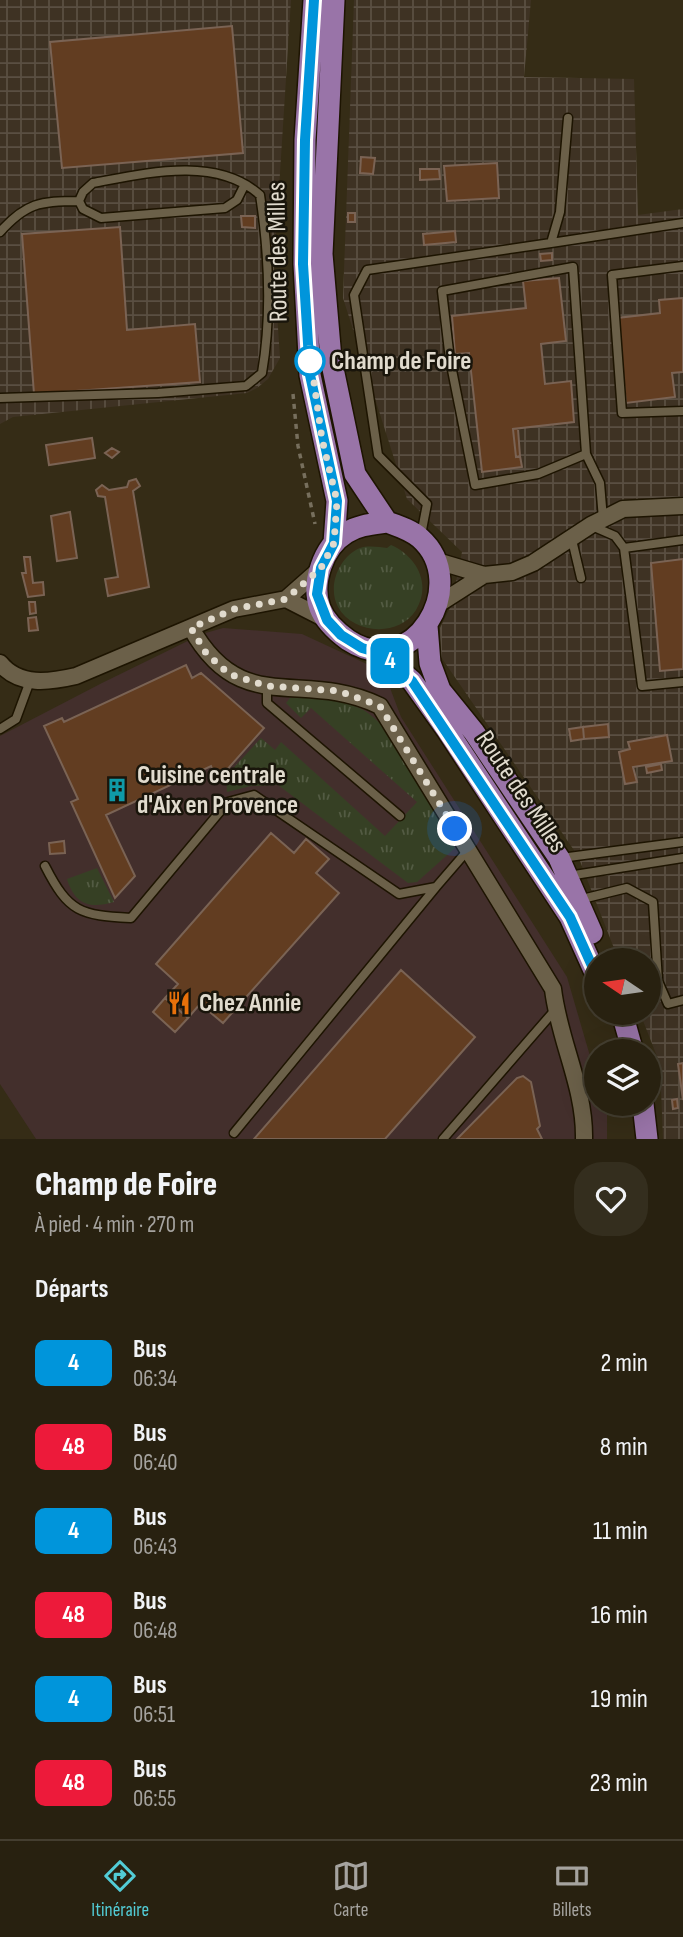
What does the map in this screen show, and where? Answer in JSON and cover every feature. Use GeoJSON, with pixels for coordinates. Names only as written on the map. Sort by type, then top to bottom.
{"type":"FeatureCollection","features":[{"type":"Feature","properties":{"kind":"main road","name":"Route des Milles"},"geometry":{"type":"LineString","coordinates":[[314,0],[305,140],[303,264],[310,375],[337,501],[334,543]]}},
{"type":"Feature","properties":{"kind":"main road","name":"Route des Milles"},"geometry":{"type":"LineString","coordinates":[[334,0],[322,254],[331,359],[355,474],[387,522]]}},
{"type":"Feature","properties":{"kind":"main road"},"geometry":{"type":"LineString","coordinates":[[387,522],[419,537],[437,561],[440,579],[437,605],[423,630],[400,647],[379,653],[350,641],[327,620],[317,594],[321,568],[334,543],[359,527],[387,522]]}},
{"type":"Feature","properties":{"kind":"main road","name":"Route des Milles"},"geometry":{"type":"LineString","coordinates":[[423,630],[429,663],[440,690],[474,732],[562,867],[598,948]]}},
{"type":"Feature","properties":{"kind":"main road","name":"Route des Milles"},"geometry":{"type":"LineString","coordinates":[[379,653],[412,681],[447,730],[570,917],[584,948]]}},
{"type":"Feature","properties":{"kind":"main road"},"geometry":{"type":"LineString","coordinates":[[630,1116],[633,1139]]}},
{"type":"Feature","properties":{"kind":"main road"},"geometry":{"type":"LineString","coordinates":[[645,1116],[648,1139]]}},
{"type":"Feature","properties":{"kind":"street"},"geometry":{"type":"LineString","coordinates":[[437,561],[484,575],[512,572],[623,509],[683,506]]}},
{"type":"Feature","properties":{"kind":"street"},"geometry":{"type":"LineString","coordinates":[[0,663],[8,673],[30,681],[53,682],[76,676],[234,609],[286,599],[321,568]]}},
{"type":"Feature","properties":{"kind":"street"},"geometry":{"type":"LineString","coordinates":[[437,605],[484,575]]}},
{"type":"Feature","properties":{"kind":"street"},"geometry":{"type":"LineString","coordinates":[[286,599],[327,620]]}},
{"type":"Feature","properties":{"kind":"street"},"geometry":{"type":"LineString","coordinates":[[191,628],[206,653],[229,674],[267,686],[339,691],[380,706],[553,989],[555,1010],[585,1109],[584,1139]]}},
{"type":"Feature","properties":{"kind":"lane"},"geometry":{"type":"LineString","coordinates":[[551,243],[560,212],[568,118]]}},
{"type":"Feature","properties":{"kind":"lane"},"geometry":{"type":"LineString","coordinates":[[0,398],[158,393],[246,386],[262,373],[269,335],[266,232],[260,195],[244,187],[232,176],[198,170],[93,183],[83,192],[79,201]]}},
{"type":"Feature","properties":{"kind":"lane"},"geometry":{"type":"LineString","coordinates":[[79,201],[83,209],[101,218],[225,208],[237,200],[244,187]]}},
{"type":"Feature","properties":{"kind":"lane"},"geometry":{"type":"LineString","coordinates":[[0,232],[18,212],[42,203],[79,201]]}},
{"type":"Feature","properties":{"kind":"lane"},"geometry":{"type":"LineString","coordinates":[[419,537],[428,504],[378,455],[354,295],[367,270],[683,223]]}},
{"type":"Feature","properties":{"kind":"lane"},"geometry":{"type":"LineString","coordinates":[[683,266],[612,275],[622,413],[683,411]]}},
{"type":"Feature","properties":{"kind":"lane"},"geometry":{"type":"LineString","coordinates":[[586,454],[538,474],[475,485],[450,360],[442,291],[573,267],[586,454],[600,483],[597,522],[615,536],[624,548],[642,686],[683,682]]}},
{"type":"Feature","properties":{"kind":"lane"},"geometry":{"type":"LineString","coordinates":[[572,540],[581,578]]}},
{"type":"Feature","properties":{"kind":"lane"},"geometry":{"type":"LineString","coordinates":[[624,548],[683,540]]}},
{"type":"Feature","properties":{"kind":"lane"},"geometry":{"type":"LineString","coordinates":[[0,729],[16,719],[30,681]]}},
{"type":"Feature","properties":{"kind":"lane"},"geometry":{"type":"LineString","coordinates":[[267,686],[267,703],[400,816]]}},
{"type":"Feature","properties":{"kind":"lane"},"geometry":{"type":"LineString","coordinates":[[46,866],[61,897],[90,916],[131,918],[228,802],[254,795],[399,894],[436,887]]}},
{"type":"Feature","properties":{"kind":"lane"},"geometry":{"type":"LineString","coordinates":[[562,867],[683,842]]}},
{"type":"Feature","properties":{"kind":"lane"},"geometry":{"type":"LineString","coordinates":[[234,1133],[468,850]]}},
{"type":"Feature","properties":{"kind":"lane"},"geometry":{"type":"LineString","coordinates":[[562,867],[683,858]]}},
{"type":"Feature","properties":{"kind":"lane"},"geometry":{"type":"LineString","coordinates":[[578,900],[627,888],[653,902],[658,981],[668,1004],[683,1000]]}},
{"type":"Feature","properties":{"kind":"lane"},"geometry":{"type":"LineString","coordinates":[[443,1139],[555,1010]]}},
{"type":"Feature","properties":{"kind":"shaded area"},"geometry":{"type":"Polygon","coordinates":[[[0,0],[291,0],[274,267],[280,358],[268,379],[257,388],[247,393],[13,417],[0,424],[0,0]]]}},
{"type":"Feature","properties":{"kind":"shaded area"},"geometry":{"type":"Polygon","coordinates":[[[354,0],[531,0],[524,77],[634,79],[638,215],[683,209],[683,1139],[663,1139],[661,1039],[650,1039],[645,1026],[662,1026],[662,948],[614,948],[578,856],[441,657],[440,628],[451,606],[462,552],[407,499],[343,298],[354,0]]]}},
{"type":"Feature","properties":{"kind":"shaded area"},"geometry":{"type":"Polygon","coordinates":[[[223,628],[302,634],[384,672],[401,717],[567,977],[585,1039],[584,1116],[607,1116],[607,1139],[36,1139],[0,1084],[0,736],[202,634],[223,628]]]}},
{"type":"Feature","properties":{"kind":"green space"},"geometry":{"type":"Polygon","coordinates":[[[391,545],[408,556],[419,572],[422,580],[421,600],[416,610],[399,625],[377,629],[365,627],[345,616],[338,607],[334,590],[337,573],[346,558],[360,548],[387,548],[391,545]]]}},
{"type":"Feature","properties":{"kind":"green space"},"geometry":{"type":"Polygon","coordinates":[[[290,698],[331,700],[351,705],[368,713],[395,740],[428,795],[455,848],[417,882],[408,883],[278,785],[251,786],[227,792],[226,776],[261,738],[275,750],[281,742],[385,836],[417,802],[311,708],[301,718],[286,703],[290,698]]]}},
{"type":"Feature","properties":{"kind":"green space"},"geometry":{"type":"Polygon","coordinates":[[[97,868],[114,902],[98,905],[84,903],[70,888],[67,879],[97,868]]]}},
{"type":"Feature","properties":{"kind":"building"},"geometry":{"type":"Polygon","coordinates":[[[232,26],[243,153],[62,168],[50,42],[232,26]]]}},
{"type":"Feature","properties":{"kind":"building"},"geometry":{"type":"Polygon","coordinates":[[[361,157],[375,158],[373,174],[360,173],[361,157]]]}},
{"type":"Feature","properties":{"kind":"building"},"geometry":{"type":"Polygon","coordinates":[[[497,163],[499,198],[447,201],[444,166],[497,163]]]}},
{"type":"Feature","properties":{"kind":"building"},"geometry":{"type":"Polygon","coordinates":[[[420,169],[439,169],[440,179],[420,180],[420,169]]]}},
{"type":"Feature","properties":{"kind":"building"},"geometry":{"type":"Polygon","coordinates":[[[348,213],[355,213],[355,222],[348,222],[348,213]]]}},
{"type":"Feature","properties":{"kind":"building"},"geometry":{"type":"Polygon","coordinates":[[[241,216],[255,216],[255,228],[242,227],[241,216]]]}},
{"type":"Feature","properties":{"kind":"building"},"geometry":{"type":"Polygon","coordinates":[[[120,227],[127,330],[195,324],[200,382],[34,394],[22,234],[120,227]]]}},
{"type":"Feature","properties":{"kind":"building"},"geometry":{"type":"Polygon","coordinates":[[[455,231],[456,242],[424,245],[423,234],[455,231]]]}},
{"type":"Feature","properties":{"kind":"building"},"geometry":{"type":"Polygon","coordinates":[[[552,253],[552,260],[541,261],[540,254],[552,253]]]}},
{"type":"Feature","properties":{"kind":"building"},"geometry":{"type":"Polygon","coordinates":[[[559,278],[566,341],[541,344],[545,384],[571,381],[574,422],[513,429],[516,457],[520,456],[522,467],[482,472],[469,353],[455,354],[452,316],[526,308],[523,281],[559,278]]]}},
{"type":"Feature","properties":{"kind":"building"},"geometry":{"type":"Polygon","coordinates":[[[683,298],[683,372],[672,373],[675,397],[626,403],[617,318],[660,313],[659,300],[683,298]]]}},
{"type":"Feature","properties":{"kind":"building"},"geometry":{"type":"Polygon","coordinates":[[[513,429],[518,429],[520,456],[516,457],[513,429]]]}},
{"type":"Feature","properties":{"kind":"building"},"geometry":{"type":"Polygon","coordinates":[[[92,438],[95,458],[49,465],[46,445],[92,438]]]}},
{"type":"Feature","properties":{"kind":"building"},"geometry":{"type":"Polygon","coordinates":[[[112,448],[119,452],[112,458],[105,453],[112,448]]]}},
{"type":"Feature","properties":{"kind":"building"},"geometry":{"type":"Polygon","coordinates":[[[136,479],[140,486],[133,491],[149,587],[108,596],[105,579],[118,577],[105,497],[98,496],[96,490],[102,485],[109,490],[127,487],[129,481],[136,479]]]}},
{"type":"Feature","properties":{"kind":"building"},"geometry":{"type":"Polygon","coordinates":[[[70,512],[77,558],[57,561],[51,516],[70,512]]]}},
{"type":"Feature","properties":{"kind":"building"},"geometry":{"type":"Polygon","coordinates":[[[24,557],[30,557],[33,583],[43,582],[44,595],[28,597],[22,573],[26,573],[24,557]]]}},
{"type":"Feature","properties":{"kind":"building"},"geometry":{"type":"Polygon","coordinates":[[[683,559],[683,669],[660,671],[651,563],[683,559]]]}},
{"type":"Feature","properties":{"kind":"building"},"geometry":{"type":"Polygon","coordinates":[[[29,602],[35,602],[36,613],[30,614],[29,602]]]}},
{"type":"Feature","properties":{"kind":"building"},"geometry":{"type":"Polygon","coordinates":[[[36,617],[38,630],[29,631],[28,618],[36,617]]]}},
{"type":"Feature","properties":{"kind":"building","name":"Cuisine centrale d'Aix en Provence"},"geometry":{"type":"Polygon","coordinates":[[[186,665],[192,678],[201,673],[264,728],[217,781],[211,766],[106,815],[135,876],[115,898],[71,802],[78,799],[44,726],[62,718],[64,722],[186,665]]]}},
{"type":"Feature","properties":{"kind":"building"},"geometry":{"type":"Polygon","coordinates":[[[608,724],[609,737],[584,739],[583,727],[608,724]]]}},
{"type":"Feature","properties":{"kind":"building"},"geometry":{"type":"Polygon","coordinates":[[[583,727],[584,739],[571,741],[569,729],[583,727]]]}},
{"type":"Feature","properties":{"kind":"building"},"geometry":{"type":"Polygon","coordinates":[[[667,735],[672,761],[633,767],[637,782],[625,784],[619,752],[630,749],[628,742],[667,735]]]}},
{"type":"Feature","properties":{"kind":"building"},"geometry":{"type":"Polygon","coordinates":[[[661,764],[662,770],[647,773],[646,767],[661,764]]]}},
{"type":"Feature","properties":{"kind":"building"},"geometry":{"type":"Polygon","coordinates":[[[271,833],[294,853],[306,839],[329,859],[316,873],[339,893],[223,1023],[200,1004],[188,1018],[165,998],[178,984],[156,964],[271,833]]]}},
{"type":"Feature","properties":{"kind":"building"},"geometry":{"type":"Polygon","coordinates":[[[64,841],[65,853],[50,854],[49,843],[64,841]]]}},
{"type":"Feature","properties":{"kind":"building"},"geometry":{"type":"Polygon","coordinates":[[[401,970],[475,1037],[385,1139],[254,1139],[401,970]]]}},
{"type":"Feature","properties":{"kind":"building"},"geometry":{"type":"Polygon","coordinates":[[[165,998],[188,1018],[175,1032],[153,1012],[165,998]]]}},
{"type":"Feature","properties":{"kind":"building"},"geometry":{"type":"Polygon","coordinates":[[[683,1063],[683,1100],[678,1064],[683,1063]]]}},
{"type":"Feature","properties":{"kind":"building"},"geometry":{"type":"Polygon","coordinates":[[[523,1076],[531,1082],[540,1126],[537,1129],[542,1139],[457,1139],[517,1078],[523,1076]]]}},
{"type":"Feature","properties":{"kind":"building"},"geometry":{"type":"Polygon","coordinates":[[[677,1099],[678,1108],[673,1109],[672,1100],[677,1099]]]}},
{"type":"Feature","properties":{"kind":"bus line","name":"4"},"geometry":{"type":"LineString","coordinates":[[314,0],[305,140],[303,264],[310,375],[337,501],[334,543],[325,556],[317,584],[320,608],[341,635],[362,648],[379,653],[412,681],[570,917],[584,948]]}},
{"type":"Feature","properties":{"kind":"place","name":"Champ de Foire"},"geometry":{"type":"Point","coordinates":[310,361]}},
{"type":"Feature","properties":{"kind":"place","name":"Cuisine centrale d'Aix en Provence"},"geometry":{"type":"Point","coordinates":[117,790]}},
{"type":"Feature","properties":{"kind":"place","name":"Chez Annie"},"geometry":{"type":"Point","coordinates":[179,1003]}},
{"type":"Feature","properties":{"kind":"route"},"geometry":{"type":"LineString","coordinates":[[310,361],[309,347],[310,375],[337,501],[334,543],[321,568],[286,599],[234,609],[191,628],[206,653],[229,674],[247,682],[339,691],[380,706],[455,829]]}}]}
